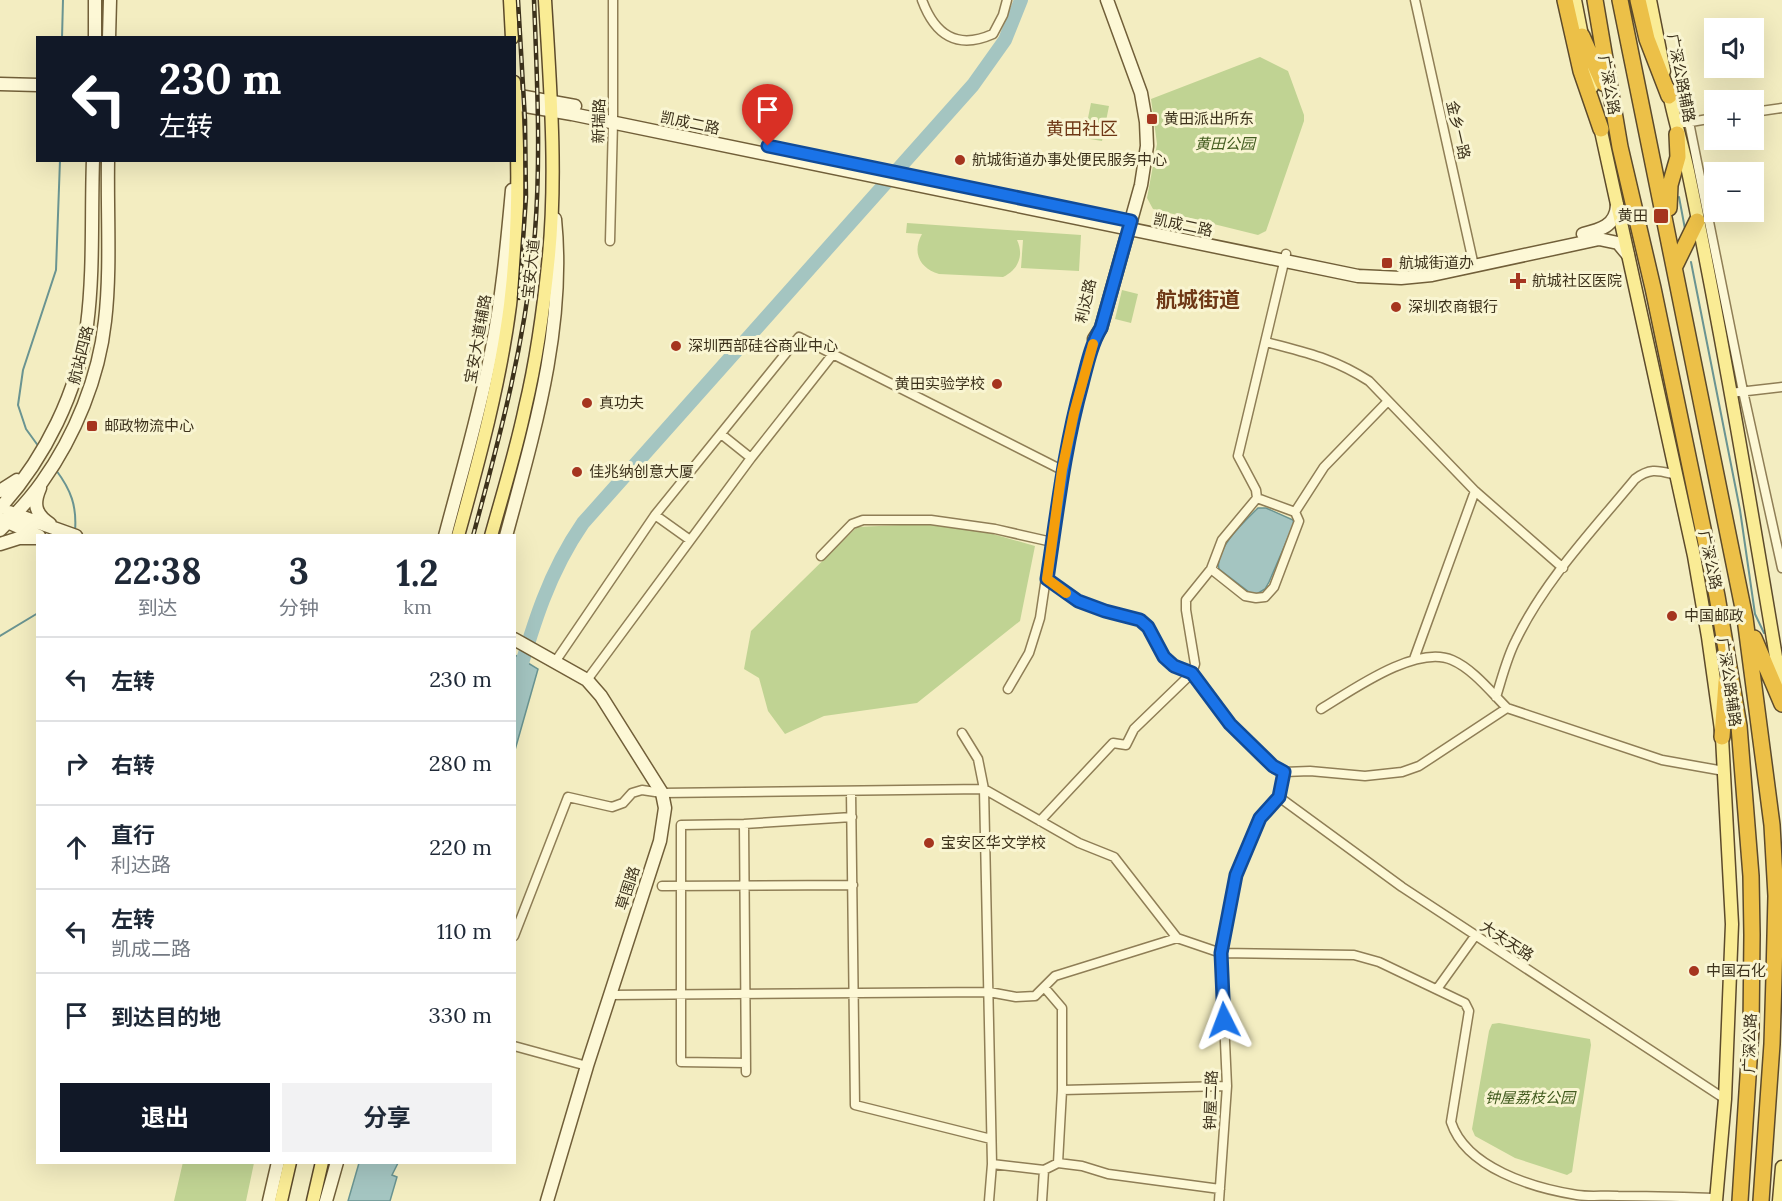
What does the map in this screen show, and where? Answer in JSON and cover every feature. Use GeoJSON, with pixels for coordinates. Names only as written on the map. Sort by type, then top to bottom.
{"type":"FeatureCollection","features":[{"type":"Feature","properties":{"kind":"highway"},"geometry":{"type":"LineString","coordinates":[[1565,0],[1581,71],[1601,129]]}},
{"type":"Feature","properties":{"kind":"highway","name":"广深公路"},"geometry":{"type":"LineString","coordinates":[[1595,0],[1620,147],[1653,288],[1728,655],[1739,726],[1745,793],[1752,935],[1751,1030],[1740,1201]]}},
{"type":"Feature","properties":{"kind":"highway","name":"广深公路"},"geometry":{"type":"LineString","coordinates":[[1620,0],[1745,618],[1772,825],[1776,896],[1774,977],[1772,1044],[1761,1201]]}},
{"type":"Feature","properties":{"kind":"highway"},"geometry":{"type":"LineString","coordinates":[[1638,0],[1647,39],[1669,96]]}},
{"type":"Feature","properties":{"kind":"highway"},"geometry":{"type":"LineString","coordinates":[[1582,36],[1612,101]]}},
{"type":"Feature","properties":{"kind":"highway"},"geometry":{"type":"LineString","coordinates":[[1670,244],[1669,191],[1678,157],[1676,129]]}},
{"type":"Feature","properties":{"kind":"highway"},"geometry":{"type":"LineString","coordinates":[[1675,266],[1697,221]]}},
{"type":"Feature","properties":{"kind":"highway"},"geometry":{"type":"LineString","coordinates":[[1745,618],[1782,704]]}},
{"type":"Feature","properties":{"kind":"highway"},"geometry":{"type":"LineString","coordinates":[[1722,737],[1728,655]]}},
{"type":"Feature","properties":{"kind":"highway"},"geometry":{"type":"LineString","coordinates":[[1774,977],[1782,956]]}},
{"type":"Feature","properties":{"kind":"main road"},"geometry":{"type":"LineString","coordinates":[[510,0],[512,36]]}},
{"type":"Feature","properties":{"kind":"main road","name":"宝安大道"},"geometry":{"type":"LineString","coordinates":[[492,534],[525,408],[536,352],[549,254],[553,192],[545,0]]}},
{"type":"Feature","properties":{"kind":"main road","name":"广深公路辅路"},"geometry":{"type":"LineString","coordinates":[[1575,0],[1617,205],[1677,475],[1708,637],[1722,737],[1732,924],[1725,1099],[1716,1200]]}},
{"type":"Feature","properties":{"kind":"main road","name":"广深公路辅路"},"geometry":{"type":"LineString","coordinates":[[1650,0],[1676,129],[1685,159],[1730,393],[1782,693]]}},
{"type":"Feature","properties":{"kind":"main road","name":"宝安大道"},"geometry":{"type":"LineString","coordinates":[[459,534],[488,420],[505,337],[516,236],[516,141]]}},
{"type":"Feature","properties":{"kind":"main road"},"geometry":{"type":"LineString","coordinates":[[281,1201],[290,1164]]}},
{"type":"Feature","properties":{"kind":"main road"},"geometry":{"type":"LineString","coordinates":[[313,1201],[322,1164]]}},
{"type":"Feature","properties":{"kind":"main road"},"geometry":{"type":"LineString","coordinates":[[1779,1201],[1782,1167]]}},
{"type":"Feature","properties":{"kind":"street"},"geometry":{"type":"LineString","coordinates":[[95,0],[95,36]]}},
{"type":"Feature","properties":{"kind":"street"},"geometry":{"type":"LineString","coordinates":[[109,36],[110,0]]}},
{"type":"Feature","properties":{"kind":"street","name":"新瑞路"},"geometry":{"type":"LineString","coordinates":[[610,242],[613,0]]}},
{"type":"Feature","properties":{"kind":"street"},"geometry":{"type":"LineString","coordinates":[[922,0],[927,15],[936,27],[958,41],[970,42],[993,34],[1003,15],[1007,0]]}},
{"type":"Feature","properties":{"kind":"street","name":"利达路"},"geometry":{"type":"LineString","coordinates":[[1099,0],[1131,86],[1138,123],[1138,162],[1126,224]]}},
{"type":"Feature","properties":{"kind":"street","name":"利达路"},"geometry":{"type":"LineString","coordinates":[[1095,339],[1094,324],[1145,166],[1146,122],[1138,84],[1107,0]]}},
{"type":"Feature","properties":{"kind":"street","name":"金乡一路"},"geometry":{"type":"LineString","coordinates":[[1415,0],[1473,262]]}},
{"type":"Feature","properties":{"kind":"street"},"geometry":{"type":"LineString","coordinates":[[0,84],[36,85]]}},
{"type":"Feature","properties":{"kind":"street"},"geometry":{"type":"LineString","coordinates":[[0,92],[36,93]]}},
{"type":"Feature","properties":{"kind":"street","name":"凯成二路"},"geometry":{"type":"LineString","coordinates":[[516,100],[613,118],[1126,224],[1286,258],[1344,274],[1388,278],[1432,275],[1601,229],[1612,221],[1617,205]]}},
{"type":"Feature","properties":{"kind":"street"},"geometry":{"type":"LineString","coordinates":[[1764,111],[1782,108]]}},
{"type":"Feature","properties":{"kind":"street"},"geometry":{"type":"LineString","coordinates":[[1676,129],[1689,122],[1704,120]]}},
{"type":"Feature","properties":{"kind":"street"},"geometry":{"type":"LineString","coordinates":[[1689,122],[1743,392],[1782,568]]}},
{"type":"Feature","properties":{"kind":"street","name":"航站四路"},"geometry":{"type":"LineString","coordinates":[[0,508],[29,470],[55,428],[76,371],[86,327],[90,278],[93,162]]}},
{"type":"Feature","properties":{"kind":"street","name":"航站四路"},"geometry":{"type":"LineString","coordinates":[[6,521],[42,482],[67,440],[89,390],[104,331],[108,162]]}},
{"type":"Feature","properties":{"kind":"street","name":"宝安大道辅路"},"geometry":{"type":"LineString","coordinates":[[446,534],[475,426],[492,352],[505,264],[514,162]]}},
{"type":"Feature","properties":{"kind":"street"},"geometry":{"type":"LineString","coordinates":[[507,534],[540,406],[551,344],[558,260],[553,192]]}},
{"type":"Feature","properties":{"kind":"street","name":"凯成二路"},"geometry":{"type":"LineString","coordinates":[[1473,262],[1599,239],[1618,243],[1628,255]]}},
{"type":"Feature","properties":{"kind":"street"},"geometry":{"type":"LineString","coordinates":[[1040,821],[1113,743],[1126,746],[1134,729],[1192,673],[1196,664],[1186,600],[1211,570],[1222,540],[1257,498],[1257,490],[1238,456],[1286,258]]}},
{"type":"Feature","properties":{"kind":"street"},"geometry":{"type":"LineString","coordinates":[[555,662],[656,515],[799,337],[1062,470]]}},
{"type":"Feature","properties":{"kind":"street"},"geometry":{"type":"LineString","coordinates":[[1008,689],[1029,653],[1040,618],[1062,470],[1074,413],[1095,339]]}},
{"type":"Feature","properties":{"kind":"street"},"geometry":{"type":"LineString","coordinates":[[1266,342],[1324,357],[1369,381],[1475,491],[1563,568]]}},
{"type":"Feature","properties":{"kind":"street"},"geometry":{"type":"LineString","coordinates":[[587,680],[751,458],[833,354]]}},
{"type":"Feature","properties":{"kind":"street"},"geometry":{"type":"LineString","coordinates":[[1730,393],[1782,387]]}},
{"type":"Feature","properties":{"kind":"street"},"geometry":{"type":"LineString","coordinates":[[1295,512],[1324,467],[1388,401]]}},
{"type":"Feature","properties":{"kind":"street"},"geometry":{"type":"LineString","coordinates":[[722,434],[751,458]]}},
{"type":"Feature","properties":{"kind":"street"},"geometry":{"type":"LineString","coordinates":[[0,491],[13,484],[29,470]]}},
{"type":"Feature","properties":{"kind":"street"},"geometry":{"type":"LineString","coordinates":[[1496,697],[1515,642],[1528,616],[1563,568],[1635,479],[1648,471],[1656,470],[1677,475]]}},
{"type":"Feature","properties":{"kind":"street"},"geometry":{"type":"LineString","coordinates":[[42,482],[36,498],[38,514],[47,523],[61,531]]}},
{"type":"Feature","properties":{"kind":"street"},"geometry":{"type":"LineString","coordinates":[[1414,659],[1475,491]]}},
{"type":"Feature","properties":{"kind":"street"},"geometry":{"type":"LineString","coordinates":[[1211,570],[1245,596],[1265,597],[1274,587],[1299,521],[1295,512],[1257,498]]}},
{"type":"Feature","properties":{"kind":"street"},"geometry":{"type":"LineString","coordinates":[[0,508],[6,521],[36,536]]}},
{"type":"Feature","properties":{"kind":"street"},"geometry":{"type":"LineString","coordinates":[[656,515],[690,540]]}},
{"type":"Feature","properties":{"kind":"street"},"geometry":{"type":"LineString","coordinates":[[821,556],[852,524],[863,520],[931,520],[995,529],[1052,542]]}},
{"type":"Feature","properties":{"kind":"street"},"geometry":{"type":"LineString","coordinates":[[6,521],[70,534]]}},
{"type":"Feature","properties":{"kind":"street"},"geometry":{"type":"LineString","coordinates":[[1771,524],[1782,521]]}},
{"type":"Feature","properties":{"kind":"street"},"geometry":{"type":"LineString","coordinates":[[0,544],[20,538],[36,537]]}},
{"type":"Feature","properties":{"kind":"street"},"geometry":{"type":"LineString","coordinates":[[1047,579],[1078,601],[1140,620],[1148,627],[1164,657],[1174,666],[1192,673],[1230,724],[1273,766],[1284,772],[1310,771],[1365,776],[1402,772],[1419,766],[1507,708]]}},
{"type":"Feature","properties":{"kind":"street"},"geometry":{"type":"LineString","coordinates":[[516,640],[587,680],[601,696],[662,793]]}},
{"type":"Feature","properties":{"kind":"street"},"geometry":{"type":"LineString","coordinates":[[1321,709],[1375,676],[1414,659],[1436,656],[1449,658],[1468,670],[1507,708],[1662,760],[1724,771]]}},
{"type":"Feature","properties":{"kind":"street"},"geometry":{"type":"LineString","coordinates":[[962,733],[978,759],[984,789],[992,1164],[989,1201]]}},
{"type":"Feature","properties":{"kind":"street"},"geometry":{"type":"LineString","coordinates":[[1279,797],[1284,772]]}},
{"type":"Feature","properties":{"kind":"street"},"geometry":{"type":"LineString","coordinates":[[516,931],[568,797],[612,807],[622,803],[632,793],[642,790],[662,793],[984,789],[1079,843],[1114,857],[1177,938],[1221,953],[1354,955],[1379,962],[1465,1003],[1469,1011],[1451,1122],[1463,1145],[1479,1160],[1521,1181],[1578,1198],[1716,1200]]}},
{"type":"Feature","properties":{"kind":"street"},"geometry":{"type":"LineString","coordinates":[[851,791],[855,1105],[991,1138]]}},
{"type":"Feature","properties":{"kind":"street","name":"草围路"},"geometry":{"type":"LineString","coordinates":[[547,1201],[609,995],[660,841],[665,807],[662,793]]}},
{"type":"Feature","properties":{"kind":"street","name":"大夫天路"},"geometry":{"type":"LineString","coordinates":[[1279,797],[1402,887],[1725,1099]]}},
{"type":"Feature","properties":{"kind":"street","name":"钟屋二路"},"geometry":{"type":"LineString","coordinates":[[1220,1201],[1227,1086],[1221,953],[1236,875],[1260,818],[1279,797]]}},
{"type":"Feature","properties":{"kind":"street"},"geometry":{"type":"LineString","coordinates":[[744,824],[746,1067],[681,1062],[681,825],[744,824],[852,817]]}},
{"type":"Feature","properties":{"kind":"street"},"geometry":{"type":"LineString","coordinates":[[662,886],[853,885]]}},
{"type":"Feature","properties":{"kind":"street"},"geometry":{"type":"LineString","coordinates":[[1437,989],[1475,936]]}},
{"type":"Feature","properties":{"kind":"street"},"geometry":{"type":"LineString","coordinates":[[609,995],[989,992],[1016,997],[1035,996],[1055,976],[1177,938]]}},
{"type":"Feature","properties":{"kind":"street"},"geometry":{"type":"LineString","coordinates":[[1044,987],[1062,1008],[1062,1090],[1058,1163]]}},
{"type":"Feature","properties":{"kind":"street"},"geometry":{"type":"LineString","coordinates":[[516,1047],[587,1066]]}},
{"type":"Feature","properties":{"kind":"street"},"geometry":{"type":"LineString","coordinates":[[1062,1090],[1227,1086]]}},
{"type":"Feature","properties":{"kind":"street"},"geometry":{"type":"LineString","coordinates":[[992,1164],[1044,1170],[1058,1163],[1108,1174],[1220,1189]]}},
{"type":"Feature","properties":{"kind":"street"},"geometry":{"type":"LineString","coordinates":[[269,1201],[278,1164]]}},
{"type":"Feature","properties":{"kind":"street"},"geometry":{"type":"LineString","coordinates":[[326,1201],[335,1164]]}},
{"type":"Feature","properties":{"kind":"street"},"geometry":{"type":"LineString","coordinates":[[1042,1201],[1044,1170]]}},
{"type":"Feature","properties":{"kind":"green space","name":"黄田公园"},"geometry":{"type":"Polygon","coordinates":[[[1260,57],[1288,71],[1304,115],[1304,121],[1266,231],[1258,235],[1153,209],[1147,198],[1157,144],[1151,99],[1260,57]]]}},
{"type":"Feature","properties":{"kind":"green space"},"geometry":{"type":"Polygon","coordinates":[[[1091,103],[1109,106],[1102,141],[1084,138],[1091,103]]]}},
{"type":"Feature","properties":{"kind":"green space"},"geometry":{"type":"Polygon","coordinates":[[[907,223],[1081,235],[1079,271],[1021,268],[1023,240],[1017,240],[1020,251],[1019,261],[1013,270],[1003,277],[939,274],[926,268],[922,263],[918,247],[922,234],[906,233],[907,223]]]}},
{"type":"Feature","properties":{"kind":"green space"},"geometry":{"type":"Polygon","coordinates":[[[1122,290],[1138,294],[1131,323],[1115,319],[1122,290]]]}},
{"type":"Feature","properties":{"kind":"green space"},"geometry":{"type":"Polygon","coordinates":[[[923,524],[986,532],[1035,546],[1020,621],[917,703],[824,716],[785,734],[768,711],[759,678],[744,669],[751,631],[857,527],[923,524]]]}},
{"type":"Feature","properties":{"kind":"green space","name":"钟屋荔枝公园"},"geometry":{"type":"Polygon","coordinates":[[[1499,1023],[1590,1039],[1572,1172],[1567,1175],[1515,1158],[1475,1136],[1472,1129],[1489,1031],[1492,1024],[1499,1023]]]}},
{"type":"Feature","properties":{"kind":"green space"},"geometry":{"type":"Polygon","coordinates":[[[183,1164],[254,1164],[246,1201],[174,1201],[183,1164]]]}},
{"type":"Feature","properties":{"kind":"water"},"geometry":{"type":"Polygon","coordinates":[[[1258,508],[1266,508],[1293,520],[1294,524],[1269,582],[1265,589],[1255,595],[1219,569],[1219,561],[1226,544],[1258,508]]]}},
{"type":"Feature","properties":{"kind":"water"},"geometry":{"type":"Polygon","coordinates":[[[516,656],[538,669],[516,746],[516,656]]]}},
{"type":"Feature","properties":{"kind":"water"},"geometry":{"type":"Polygon","coordinates":[[[359,1164],[398,1164],[392,1175],[397,1177],[390,1201],[348,1201],[359,1164]]]}},
{"type":"Feature","properties":{"kind":"waterway"},"geometry":{"type":"LineString","coordinates":[[62,36],[63,0]]}},
{"type":"Feature","properties":{"kind":"waterway"},"geometry":{"type":"LineString","coordinates":[[516,683],[534,624],[550,583],[583,523],[973,85],[1005,40],[1021,0]]}},
{"type":"Feature","properties":{"kind":"waterway"},"geometry":{"type":"LineString","coordinates":[[39,447],[26,429],[18,405],[23,370],[56,270],[60,162]]}},
{"type":"Feature","properties":{"kind":"waterway"},"geometry":{"type":"LineString","coordinates":[[1679,197],[1685,229]]}},
{"type":"Feature","properties":{"kind":"waterway"},"geometry":{"type":"LineString","coordinates":[[1691,262],[1740,510],[1755,614],[1764,633]]}},
{"type":"Feature","properties":{"kind":"waterway"},"geometry":{"type":"LineString","coordinates":[[56,470],[66,484],[72,499],[75,531]]}},
{"type":"Feature","properties":{"kind":"waterway"},"geometry":{"type":"LineString","coordinates":[[0,636],[36,614]]}},
{"type":"Feature","properties":{"kind":"railway"},"geometry":{"type":"LineString","coordinates":[[518,0],[525,120],[526,197],[519,298]]}},
{"type":"Feature","properties":{"kind":"railway"},"geometry":{"type":"LineString","coordinates":[[474,534],[511,386],[531,271],[537,203],[538,145],[534,0]]}},
{"type":"Feature","properties":{"kind":"slow traffic"},"geometry":{"type":"LineString","coordinates":[[1066,593],[1047,579],[1062,470],[1074,413],[1093,344]]}},
{"type":"Feature","properties":{"kind":"place","name":"黄田派出所东"},"geometry":{"type":"Point","coordinates":[1152,119]}},
{"type":"Feature","properties":{"kind":"place","name":"航城街道办事处便民服务中心"},"geometry":{"type":"Point","coordinates":[960,160]}},
{"type":"Feature","properties":{"kind":"place","name":"黄田"},"geometry":{"type":"Point","coordinates":[1661,216]}},
{"type":"Feature","properties":{"kind":"place","name":"航城街道办"},"geometry":{"type":"Point","coordinates":[1387,263]}},
{"type":"Feature","properties":{"kind":"place","name":"航城社区医院"},"geometry":{"type":"Point","coordinates":[1518,281]}},
{"type":"Feature","properties":{"kind":"place","name":"深圳农商银行"},"geometry":{"type":"Point","coordinates":[1396,307]}},
{"type":"Feature","properties":{"kind":"place","name":"深圳西部硅谷商业中心"},"geometry":{"type":"Point","coordinates":[676,346]}},
{"type":"Feature","properties":{"kind":"place","name":"黄田实验学校"},"geometry":{"type":"Point","coordinates":[997,384]}},
{"type":"Feature","properties":{"kind":"place","name":"真功夫"},"geometry":{"type":"Point","coordinates":[587,403]}},
{"type":"Feature","properties":{"kind":"place","name":"邮政物流中心"},"geometry":{"type":"Point","coordinates":[92,426]}},
{"type":"Feature","properties":{"kind":"place","name":"佳兆纳创意大厦"},"geometry":{"type":"Point","coordinates":[577,472]}},
{"type":"Feature","properties":{"kind":"place","name":"中国邮政"},"geometry":{"type":"Point","coordinates":[1672,616]}},
{"type":"Feature","properties":{"kind":"place","name":"宝安区华文学校"},"geometry":{"type":"Point","coordinates":[929,843]}},
{"type":"Feature","properties":{"kind":"place","name":"中国石化"},"geometry":{"type":"Point","coordinates":[1694,971]}},
{"type":"Feature","properties":{"kind":"district","name":"黄田社区"},"geometry":{"type":"Point","coordinates":[1082,129]}},
{"type":"Feature","properties":{"kind":"district","name":"航城街道"},"geometry":{"type":"Point","coordinates":[1198,300]}},
{"type":"Feature","properties":{"kind":"route"},"geometry":{"type":"LineString","coordinates":[[768,146],[1131,221],[1074,413],[1062,470],[1047,579],[1078,601],[1140,620],[1148,627],[1164,657],[1174,666],[1192,673],[1230,724],[1273,766],[1284,772],[1279,797],[1260,818],[1236,875],[1221,953],[1224,1020]]}}]}
